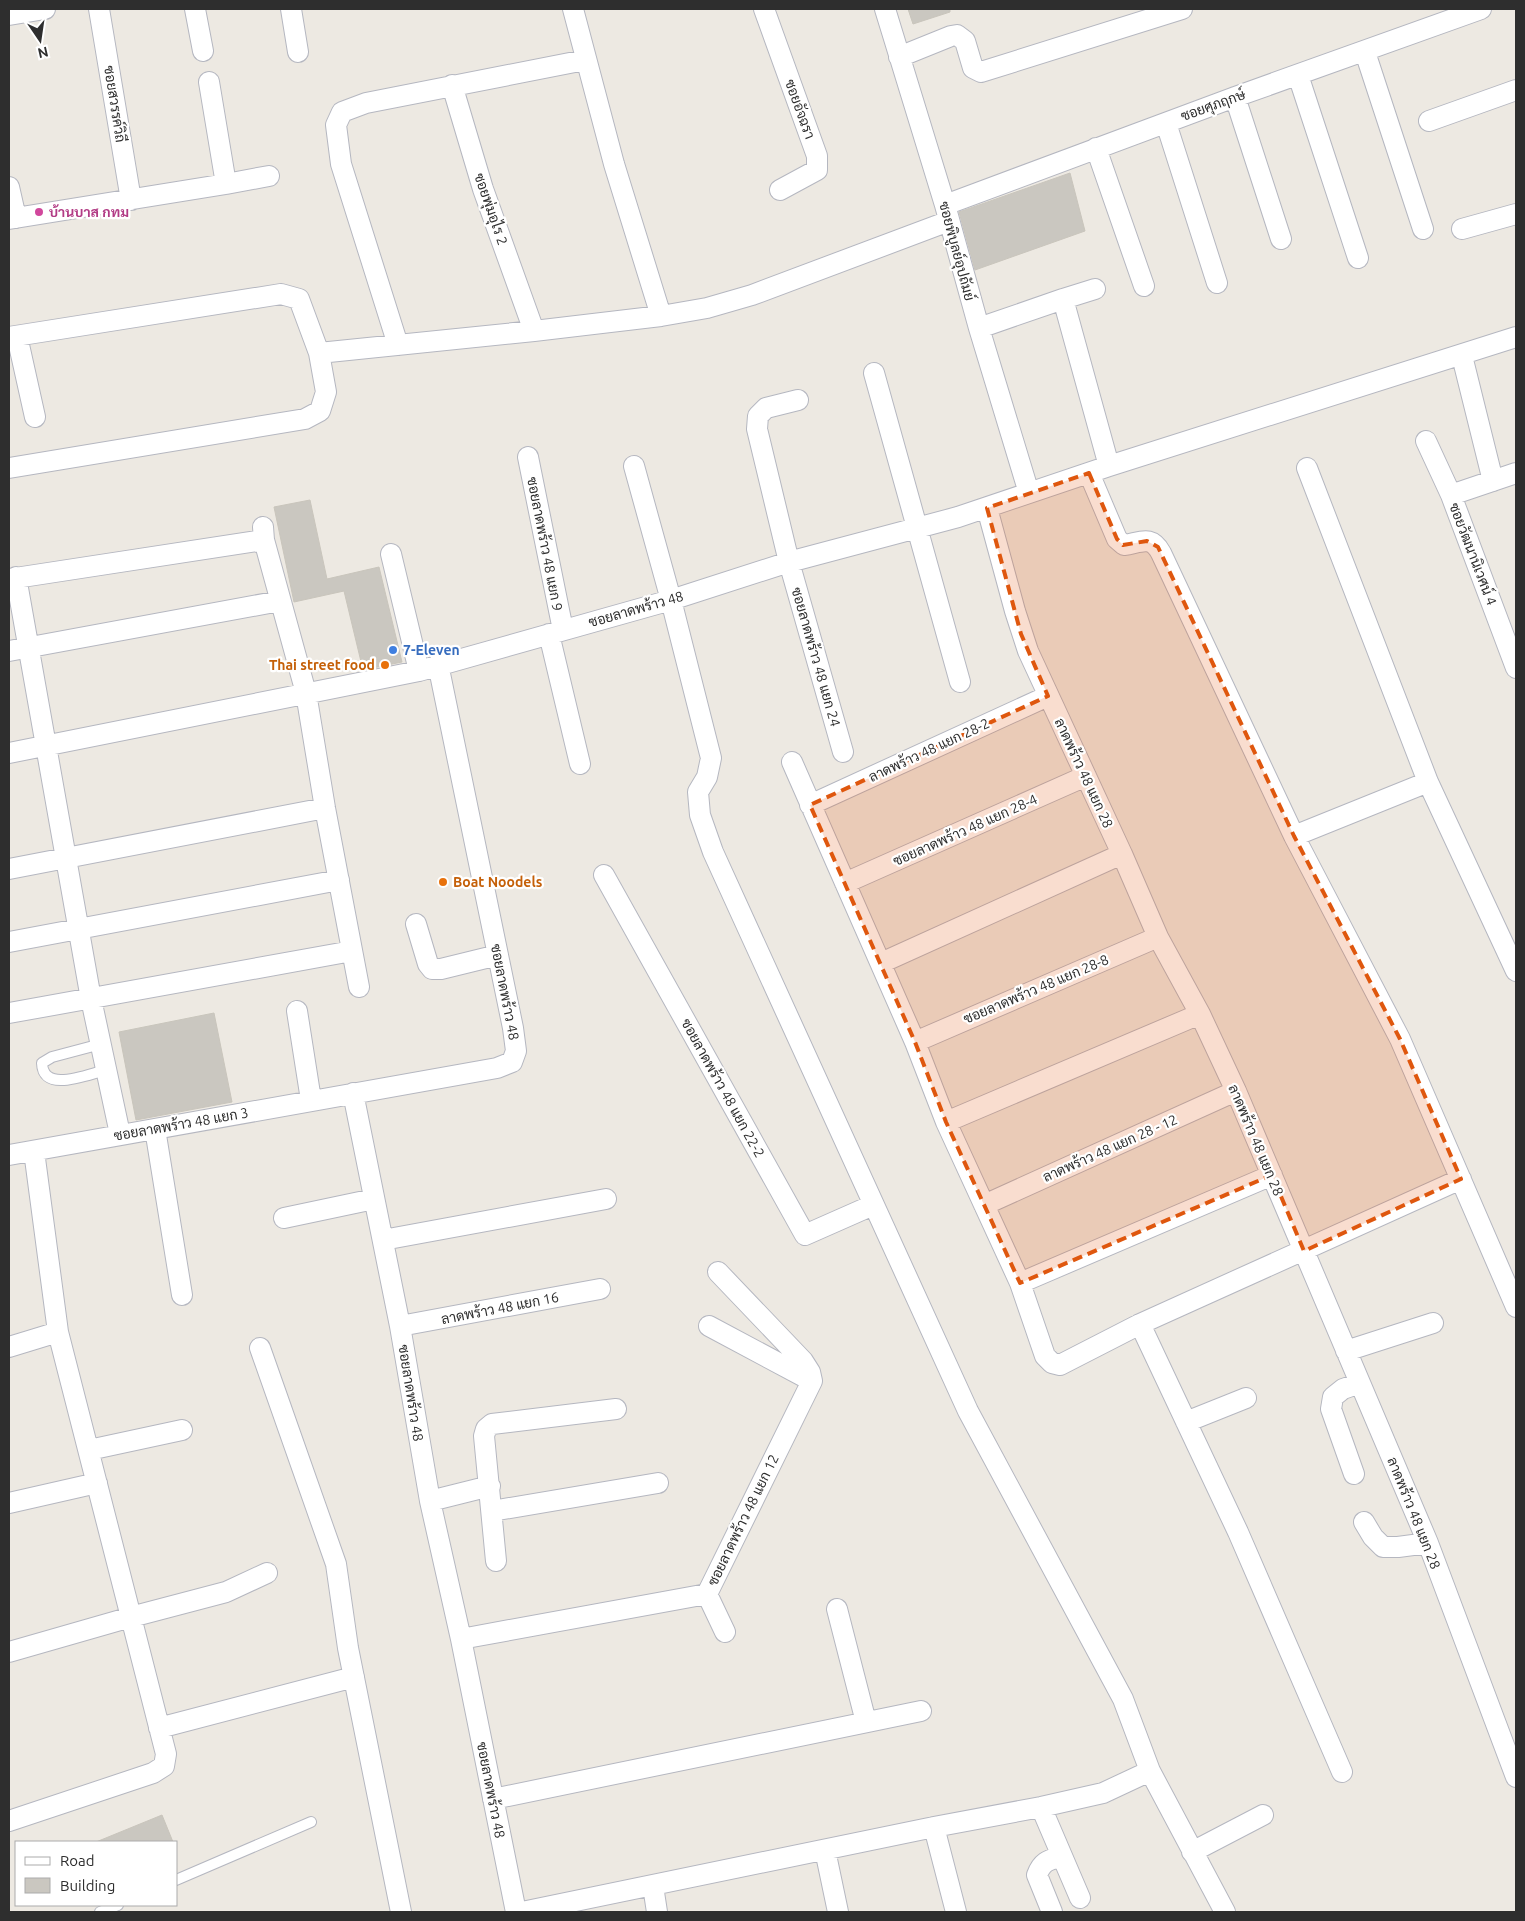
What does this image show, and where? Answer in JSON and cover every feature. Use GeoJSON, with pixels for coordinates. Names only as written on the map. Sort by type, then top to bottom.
{"type":"FeatureCollection","features":[{"type":"Feature","properties":{"kind":"street"},"geometry":{"type":"LineString","coordinates":[[9,15],[45,9]]}},
{"type":"Feature","properties":{"kind":"street","name":"ซอยสวรรค์วิถี"},"geometry":{"type":"LineString","coordinates":[[99,9],[130,200]]}},
{"type":"Feature","properties":{"kind":"street"},"geometry":{"type":"LineString","coordinates":[[195,9],[203,51]]}},
{"type":"Feature","properties":{"kind":"street"},"geometry":{"type":"LineString","coordinates":[[291,9],[298,52]]}},
{"type":"Feature","properties":{"kind":"street"},"geometry":{"type":"LineString","coordinates":[[573,9],[614,164],[661,316]]}},
{"type":"Feature","properties":{"kind":"street","name":"ซอยอัจฉรา"},"geometry":{"type":"LineString","coordinates":[[764,9],[817,156],[818,164],[817,170],[780,190]]}},
{"type":"Feature","properties":{"kind":"street","name":"ซอยพิบูลย์อุปถัมย์"},"geometry":{"type":"LineString","coordinates":[[885,9],[947,213],[1028,493]]}},
{"type":"Feature","properties":{"kind":"street"},"geometry":{"type":"LineString","coordinates":[[899,57],[957,35],[965,41],[972,68],[981,72],[1182,9]]}},
{"type":"Feature","properties":{"kind":"street","name":"ซอยศุภฤกษ์"},"geometry":{"type":"LineString","coordinates":[[319,353],[661,316],[707,308],[752,295],[1096,148],[1481,9]]}},
{"type":"Feature","properties":{"kind":"street"},"geometry":{"type":"LineString","coordinates":[[1365,52],[1423,229]]}},
{"type":"Feature","properties":{"kind":"street"},"geometry":{"type":"LineString","coordinates":[[398,345],[341,164],[336,125],[342,112],[366,103],[585,60]]}},
{"type":"Feature","properties":{"kind":"street"},"geometry":{"type":"LineString","coordinates":[[1298,75],[1358,258]]}},
{"type":"Feature","properties":{"kind":"street"},"geometry":{"type":"LineString","coordinates":[[209,82],[226,184]]}},
{"type":"Feature","properties":{"kind":"street","name":"ซอยพุ่มอุไร 2"},"geometry":{"type":"LineString","coordinates":[[452,85],[483,189],[534,331]]}},
{"type":"Feature","properties":{"kind":"street"},"geometry":{"type":"LineString","coordinates":[[1429,121],[1516,90]]}},
{"type":"Feature","properties":{"kind":"street"},"geometry":{"type":"LineString","coordinates":[[1235,97],[1282,239]]}},
{"type":"Feature","properties":{"kind":"street"},"geometry":{"type":"LineString","coordinates":[[1166,122],[1217,283]]}},
{"type":"Feature","properties":{"kind":"street"},"geometry":{"type":"LineString","coordinates":[[1096,148],[1144,286]]}},
{"type":"Feature","properties":{"kind":"street"},"geometry":{"type":"LineString","coordinates":[[9,186],[12,218],[269,176]]}},
{"type":"Feature","properties":{"kind":"street"},"geometry":{"type":"LineString","coordinates":[[1462,230],[1516,214]]}},
{"type":"Feature","properties":{"kind":"street"},"geometry":{"type":"LineString","coordinates":[[979,328],[1063,299],[1096,290]]}},
{"type":"Feature","properties":{"kind":"street"},"geometry":{"type":"LineString","coordinates":[[9,468],[305,419],[320,411],[326,392],[319,353],[300,299],[281,294],[13,337],[35,417]]}},
{"type":"Feature","properties":{"kind":"street"},"geometry":{"type":"LineString","coordinates":[[1063,299],[1110,466]]}},
{"type":"Feature","properties":{"kind":"street","name":"ซอยลาดพร้าว 48"},"geometry":{"type":"LineString","coordinates":[[516,1912],[461,1639],[430,1501],[400,1326],[353,1093],[497,1068],[512,1062],[516,1051],[438,664],[671,600],[789,562],[916,529],[987,508],[1089,472],[1516,338]]}},
{"type":"Feature","properties":{"kind":"street"},"geometry":{"type":"LineString","coordinates":[[1462,356],[1494,481]]}},
{"type":"Feature","properties":{"kind":"street"},"geometry":{"type":"LineString","coordinates":[[874,373],[960,682]]}},
{"type":"Feature","properties":{"kind":"street","name":"ซอยลาดพร้าว 48 แยก 24"},"geometry":{"type":"LineString","coordinates":[[798,400],[766,408],[758,416],[757,429],[789,562],[843,752]]}},
{"type":"Feature","properties":{"kind":"street","name":"ซอยวัฒนานิเวศน์ 4"},"geometry":{"type":"LineString","coordinates":[[1426,441],[1451,495],[1516,668]]}},
{"type":"Feature","properties":{"kind":"street","name":"ซอยลาดพร้าว 48 แยก 9"},"geometry":{"type":"LineString","coordinates":[[528,457],[556,632],[580,764]]}},
{"type":"Feature","properties":{"kind":"street"},"geometry":{"type":"LineString","coordinates":[[634,466],[671,600],[711,758],[707,777],[698,792],[700,815],[713,852],[968,1411],[1123,1699],[1150,1771],[1225,1912]]}},
{"type":"Feature","properties":{"kind":"street"},"geometry":{"type":"LineString","coordinates":[[1307,468],[1428,782],[1516,971]]}},
{"type":"Feature","properties":{"kind":"street"},"geometry":{"type":"LineString","coordinates":[[1089,472],[1117,539],[1124,544],[1147,541],[1155,543],[1158,547],[1294,836],[1400,1039],[1461,1179],[1512,1283],[1516,1307]]}},
{"type":"Feature","properties":{"kind":"street"},"geometry":{"type":"LineString","coordinates":[[1451,495],[1516,473]]}},
{"type":"Feature","properties":{"kind":"street","name":"ลาดพร้าว 48 แยก 28"},"geometry":{"type":"LineString","coordinates":[[987,508],[1022,634],[1048,696],[1122,854],[1158,937],[1200,1014],[1236,1091],[1428,1543],[1516,1777]]}},
{"type":"Feature","properties":{"kind":"street"},"geometry":{"type":"LineString","coordinates":[[120,1134],[91,999],[29,648],[13,578],[264,533],[280,601],[306,693],[358,986]]}},
{"type":"Feature","properties":{"kind":"street"},"geometry":{"type":"LineString","coordinates":[[391,554],[418,670]]}},
{"type":"Feature","properties":{"kind":"street"},"geometry":{"type":"LineString","coordinates":[[9,651],[280,601]]}},
{"type":"Feature","properties":{"kind":"street"},"geometry":{"type":"LineString","coordinates":[[9,753],[418,670],[438,664]]}},
{"type":"Feature","properties":{"kind":"street","name":"ลาดพร้าว 48 แยก 28-2"},"geometry":{"type":"LineString","coordinates":[[810,805],[1048,696]]}},
{"type":"Feature","properties":{"kind":"street"},"geometry":{"type":"LineString","coordinates":[[792,762],[915,1042],[946,1122],[1020,1283],[1045,1356],[1052,1363],[1060,1365],[1140,1324],[1461,1179]]}},
{"type":"Feature","properties":{"kind":"street","name":"ซอยลาดพร้าว 48 แยก 28-4"},"geometry":{"type":"LineString","coordinates":[[845,883],[1086,776]]}},
{"type":"Feature","properties":{"kind":"street"},"geometry":{"type":"LineString","coordinates":[[1294,836],[1428,782]]}},
{"type":"Feature","properties":{"kind":"street"},"geometry":{"type":"LineString","coordinates":[[9,869],[325,808]]}},
{"type":"Feature","properties":{"kind":"street"},"geometry":{"type":"LineString","coordinates":[[881,963],[1122,854]]}},
{"type":"Feature","properties":{"kind":"street","name":"ซอยลาดพร้าว 48 แยก 22-2"},"geometry":{"type":"LineString","coordinates":[[604,875],[805,1235],[873,1205]]}},
{"type":"Feature","properties":{"kind":"street"},"geometry":{"type":"LineString","coordinates":[[9,942],[338,880]]}},
{"type":"Feature","properties":{"kind":"street"},"geometry":{"type":"LineString","coordinates":[[416,924],[428,964],[432,969],[442,969],[498,955]]}},
{"type":"Feature","properties":{"kind":"street","name":"ซอยลาดพร้าว 48 แยก 28-8"},"geometry":{"type":"LineString","coordinates":[[915,1042],[1158,937]]}},
{"type":"Feature","properties":{"kind":"street"},"geometry":{"type":"LineString","coordinates":[[9,1013],[352,950]]}},
{"type":"Feature","properties":{"kind":"street"},"geometry":{"type":"LineString","coordinates":[[297,1011],[311,1100]]}},
{"type":"Feature","properties":{"kind":"street"},"geometry":{"type":"LineString","coordinates":[[946,1122],[1200,1014]]}},
{"type":"Feature","properties":{"kind":"street","name":"ลาดพร้าว 48 แยก 28 - 12"},"geometry":{"type":"LineString","coordinates":[[984,1205],[1236,1091]]}},
{"type":"Feature","properties":{"kind":"street","name":"ซอยลาดพร้าว 48 แยก 3"},"geometry":{"type":"LineString","coordinates":[[9,1155],[353,1093]]}},
{"type":"Feature","properties":{"kind":"street"},"geometry":{"type":"LineString","coordinates":[[155,1129],[182,1294]]}},
{"type":"Feature","properties":{"kind":"street"},"geometry":{"type":"LineString","coordinates":[[9,1821],[153,1773],[164,1766],[166,1754],[58,1332],[34,1151]]}},
{"type":"Feature","properties":{"kind":"street"},"geometry":{"type":"LineString","coordinates":[[1020,1283],[1272,1175]]}},
{"type":"Feature","properties":{"kind":"street"},"geometry":{"type":"LineString","coordinates":[[284,1218],[374,1199]]}},
{"type":"Feature","properties":{"kind":"street"},"geometry":{"type":"LineString","coordinates":[[383,1240],[606,1199]]}},
{"type":"Feature","properties":{"kind":"street"},"geometry":{"type":"LineString","coordinates":[[718,1272],[803,1361],[810,1372],[812,1381]]}},
{"type":"Feature","properties":{"kind":"street","name":"ลาดพร้าว 48 แยก 16"},"geometry":{"type":"LineString","coordinates":[[400,1326],[600,1289]]}},
{"type":"Feature","properties":{"kind":"street"},"geometry":{"type":"LineString","coordinates":[[1346,1351],[1433,1323]]}},
{"type":"Feature","properties":{"kind":"street"},"geometry":{"type":"LineString","coordinates":[[1140,1324],[1238,1532],[1342,1772]]}},
{"type":"Feature","properties":{"kind":"street"},"geometry":{"type":"LineString","coordinates":[[709,1326],[812,1381]]}},
{"type":"Feature","properties":{"kind":"street"},"geometry":{"type":"LineString","coordinates":[[9,1347],[58,1332]]}},
{"type":"Feature","properties":{"kind":"street"},"geometry":{"type":"LineString","coordinates":[[260,1348],[336,1564],[354,1677],[400,1912]]}},
{"type":"Feature","properties":{"kind":"street","name":"ซอยลาดพร้าว 48 แยก 12"},"geometry":{"type":"LineString","coordinates":[[461,1639],[707,1594],[812,1381]]}},
{"type":"Feature","properties":{"kind":"street"},"geometry":{"type":"LineString","coordinates":[[1354,1474],[1331,1409],[1333,1397],[1343,1389],[1360,1383]]}},
{"type":"Feature","properties":{"kind":"street"},"geometry":{"type":"LineString","coordinates":[[1186,1422],[1246,1398]]}},
{"type":"Feature","properties":{"kind":"street"},"geometry":{"type":"LineString","coordinates":[[496,1561],[484,1436],[486,1429],[492,1424],[616,1409]]}},
{"type":"Feature","properties":{"kind":"street"},"geometry":{"type":"LineString","coordinates":[[88,1450],[182,1430]]}},
{"type":"Feature","properties":{"kind":"street"},"geometry":{"type":"LineString","coordinates":[[9,1503],[97,1483]]}},
{"type":"Feature","properties":{"kind":"street"},"geometry":{"type":"LineString","coordinates":[[492,1511],[658,1483]]}},
{"type":"Feature","properties":{"kind":"street"},"geometry":{"type":"LineString","coordinates":[[430,1501],[490,1486]]}},
{"type":"Feature","properties":{"kind":"street"},"geometry":{"type":"LineString","coordinates":[[1364,1522],[1373,1537],[1383,1547],[1428,1543]]}},
{"type":"Feature","properties":{"kind":"street"},"geometry":{"type":"LineString","coordinates":[[9,1652],[226,1592],[268,1573]]}},
{"type":"Feature","properties":{"kind":"street"},"geometry":{"type":"LineString","coordinates":[[707,1594],[725,1632]]}},
{"type":"Feature","properties":{"kind":"street"},"geometry":{"type":"LineString","coordinates":[[837,1609],[866,1722]]}},
{"type":"Feature","properties":{"kind":"street"},"geometry":{"type":"LineString","coordinates":[[158,1728],[354,1677]]}},
{"type":"Feature","properties":{"kind":"street"},"geometry":{"type":"LineString","coordinates":[[493,1799],[921,1711]]}},
{"type":"Feature","properties":{"kind":"street"},"geometry":{"type":"LineString","coordinates":[[522,1912],[934,1827],[1041,1807],[1103,1793],[1150,1771]]}},
{"type":"Feature","properties":{"kind":"street"},"geometry":{"type":"LineString","coordinates":[[1041,1807],[1080,1898]]}},
{"type":"Feature","properties":{"kind":"street"},"geometry":{"type":"LineString","coordinates":[[1192,1852],[1263,1815]]}},
{"type":"Feature","properties":{"kind":"street"},"geometry":{"type":"LineString","coordinates":[[934,1827],[956,1912]]}},
{"type":"Feature","properties":{"kind":"street"},"geometry":{"type":"LineString","coordinates":[[825,1850],[838,1912]]}},
{"type":"Feature","properties":{"kind":"street"},"geometry":{"type":"LineString","coordinates":[[1052,1912],[1037,1875],[1040,1866],[1046,1861],[1062,1856]]}},
{"type":"Feature","properties":{"kind":"street"},"geometry":{"type":"LineString","coordinates":[[653,1886],[657,1912]]}},
{"type":"Feature","properties":{"kind":"lane"},"geometry":{"type":"LineString","coordinates":[[101,1044],[52,1056],[42,1063],[42,1070],[45,1077],[52,1080],[62,1080],[106,1070]]}},
{"type":"Feature","properties":{"kind":"lane"},"geometry":{"type":"LineString","coordinates":[[178,1879],[311,1822]]}},
{"type":"Feature","properties":{"kind":"lane"},"geometry":{"type":"LineString","coordinates":[[100,1912],[115,1906]]}},
{"type":"Feature","properties":{"kind":"highlighted area"},"geometry":{"type":"Polygon","coordinates":[[[1089,473],[1117,539],[1123,545],[1147,541],[1158,547],[1294,836],[1400,1039],[1461,1179],[1304,1251],[1272,1175],[1020,1283],[946,1122],[915,1042],[810,805],[1048,696],[1021,634],[987,508],[1089,473]]]}},
{"type":"Feature","properties":{"kind":"building"},"geometry":{"type":"Polygon","coordinates":[[[908,9],[950,9],[950,12],[913,24],[908,9]]]}},
{"type":"Feature","properties":{"kind":"building"},"geometry":{"type":"Polygon","coordinates":[[[1070,173],[1085,231],[975,270],[959,212],[1070,173]]]}},
{"type":"Feature","properties":{"kind":"building"},"geometry":{"type":"Polygon","coordinates":[[[310,500],[327,579],[379,567],[402,662],[363,670],[344,591],[294,602],[274,507],[310,500]]]}},
{"type":"Feature","properties":{"kind":"building"},"geometry":{"type":"Polygon","coordinates":[[[214,1013],[232,1102],[136,1120],[119,1032],[214,1013]]]}},
{"type":"Feature","properties":{"kind":"building"},"geometry":{"type":"Polygon","coordinates":[[[162,1815],[173,1841],[98,1841],[162,1815]]]}},
{"type":"Feature","properties":{"kind":"place","name":"บ้านบาส กทม"},"geometry":{"type":"Point","coordinates":[39,212]}},
{"type":"Feature","properties":{"kind":"place","name":"7-Eleven"},"geometry":{"type":"Point","coordinates":[393,650]}},
{"type":"Feature","properties":{"kind":"place","name":"Thai street food"},"geometry":{"type":"Point","coordinates":[385,665]}},
{"type":"Feature","properties":{"kind":"place","name":"Boat Noodels"},"geometry":{"type":"Point","coordinates":[443,882]}}]}
